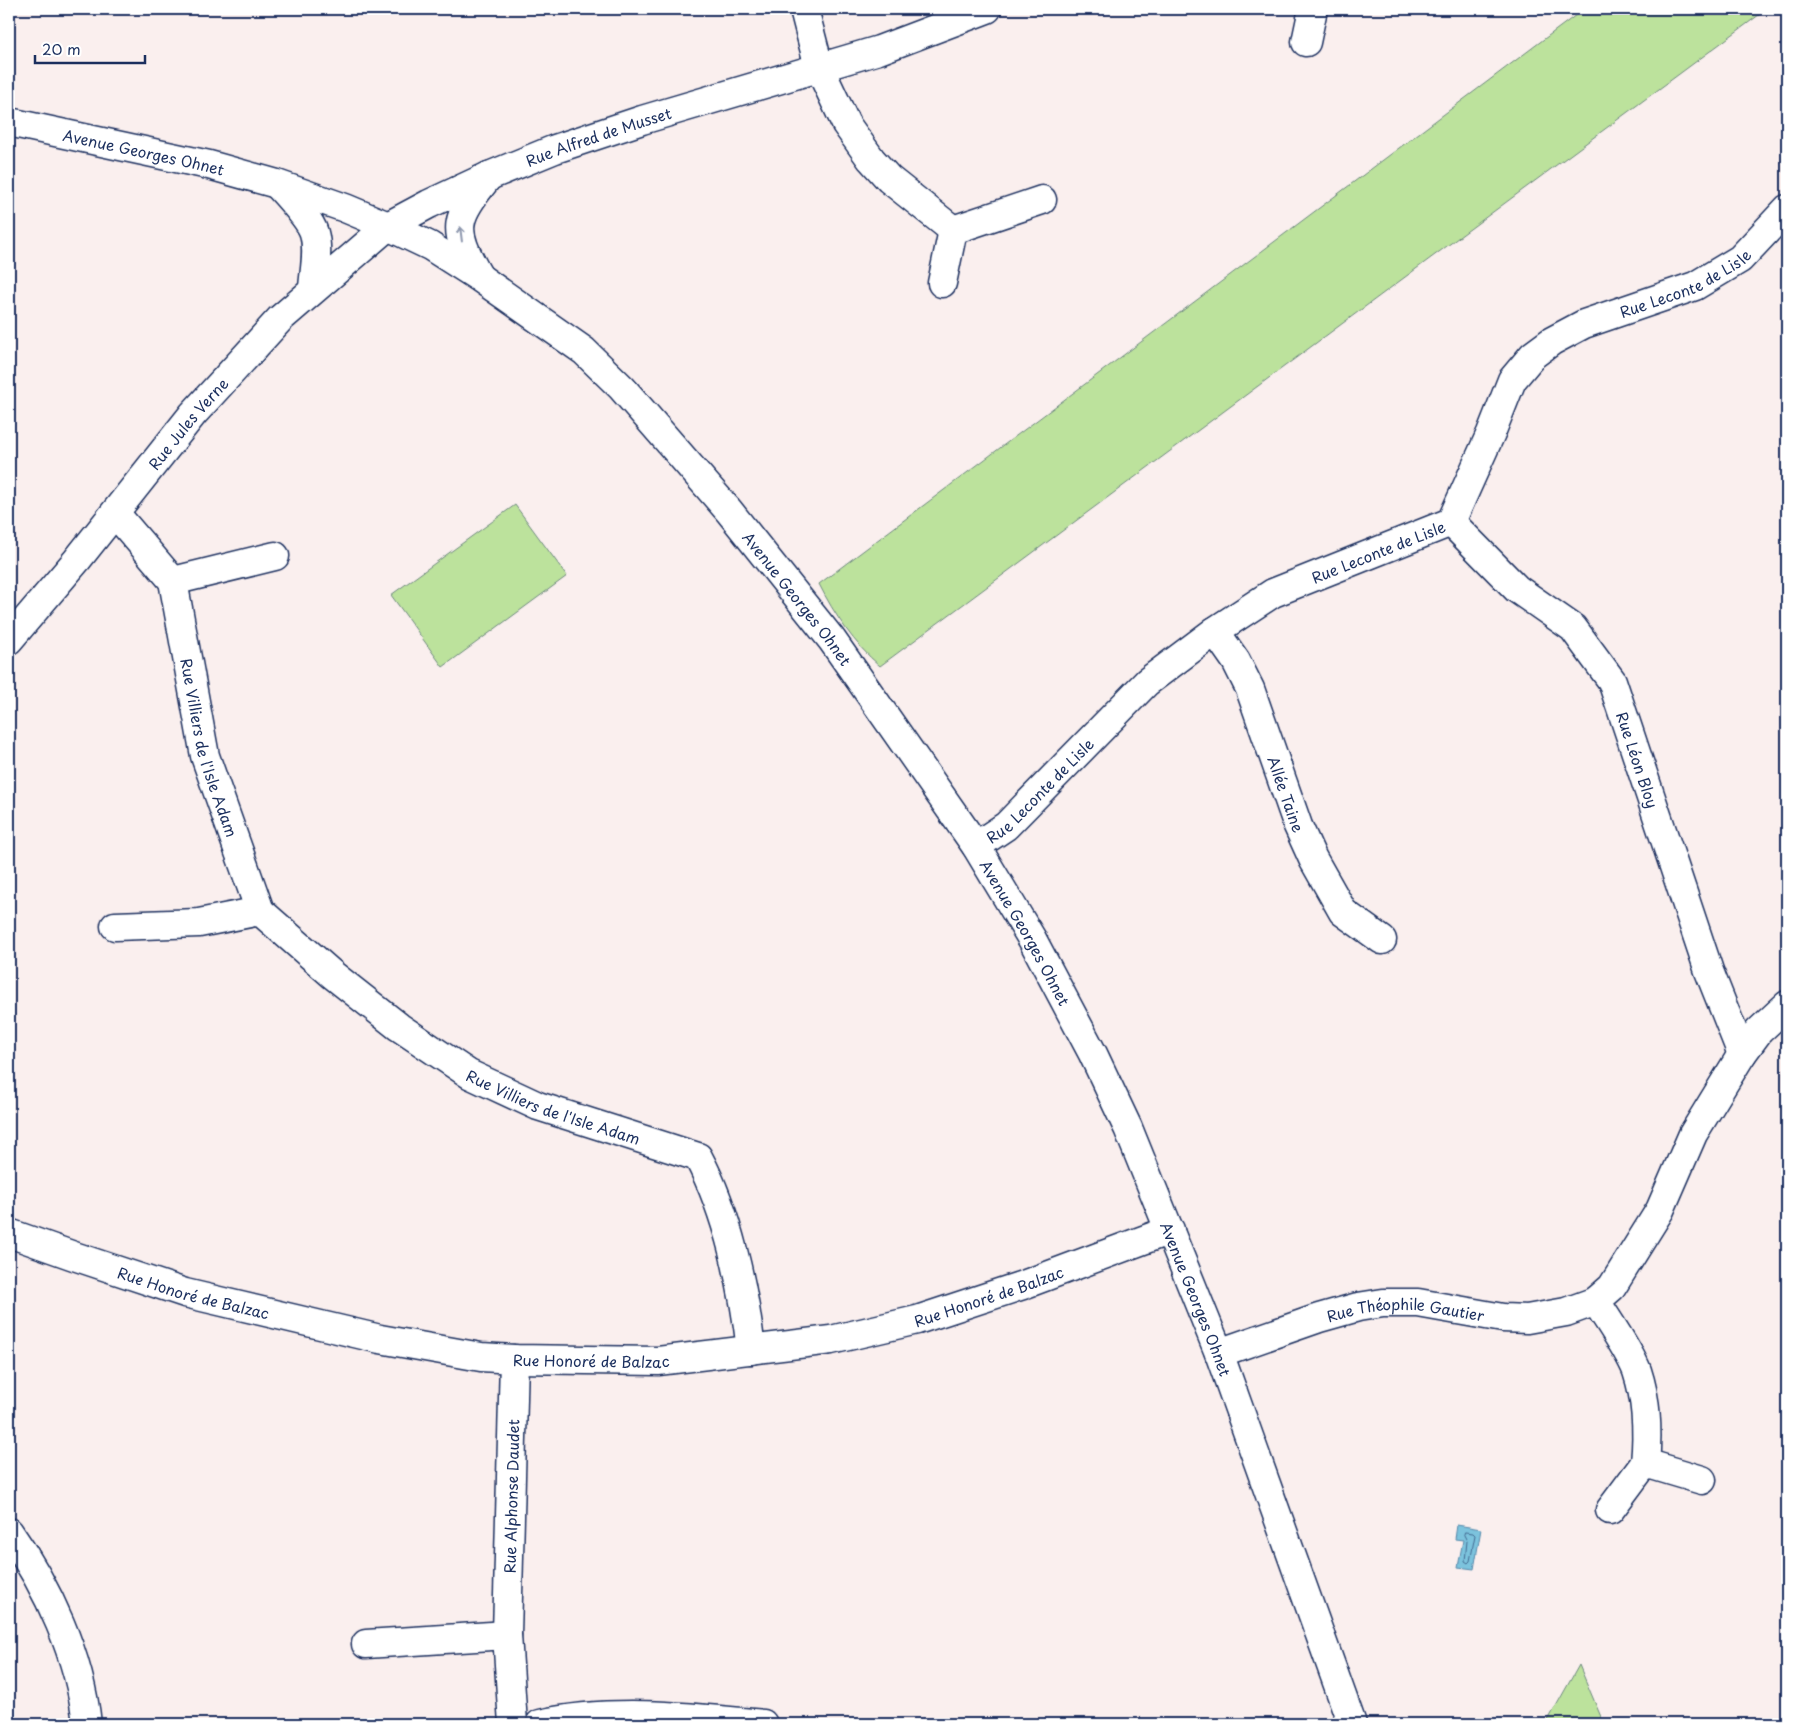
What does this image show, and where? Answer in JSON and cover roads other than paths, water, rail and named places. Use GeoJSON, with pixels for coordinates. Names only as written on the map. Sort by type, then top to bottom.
{"type":"FeatureCollection","features":[{"type":"Feature","properties":{"kind":"street"},"geometry":{"type":"LineString","coordinates":[[804,9],[818,67],[846,124],[871,159],[889,179],[952,230]]}},
{"type":"Feature","properties":{"kind":"street","name":"Rue Alfred de Musset"},"geometry":{"type":"LineString","coordinates":[[388,226],[428,204],[555,149],[878,50],[987,9]]}},
{"type":"Feature","properties":{"kind":"street"},"geometry":{"type":"LineString","coordinates":[[1306,42],[1313,9]]}},
{"type":"Feature","properties":{"kind":"street","name":"Avenue Georges Ohnet"},"geometry":{"type":"LineString","coordinates":[[9,122],[208,165],[277,184],[345,208],[430,246],[480,278],[584,352],[622,388],[729,511],[832,640],[976,846],[1032,939],[1093,1054],[1128,1128],[1219,1353],[1352,1724]]}},
{"type":"Feature","properties":{"kind":"street","name":"Avenue Georges Ohnet"},"geometry":{"type":"LineString","coordinates":[[480,278],[461,240],[460,222],[474,194],[489,176]]}},
{"type":"Feature","properties":{"kind":"street"},"geometry":{"type":"LineString","coordinates":[[277,184],[298,208],[314,232],[316,254],[313,289]]}},
{"type":"Feature","properties":{"kind":"street"},"geometry":{"type":"LineString","coordinates":[[952,230],[1042,200]]}},
{"type":"Feature","properties":{"kind":"street","name":"Rue Leconte de Lisle"},"geometry":{"type":"LineString","coordinates":[[976,846],[1006,826],[1147,682],[1215,631],[1273,593],[1451,522],[1491,433],[1512,380],[1533,355],[1552,341],[1584,324],[1695,286],[1740,259],[1787,209]]}},
{"type":"Feature","properties":{"kind":"street","name":"Rue Jules Verne"},"geometry":{"type":"LineString","coordinates":[[9,640],[77,560],[193,414],[280,319],[388,226]]}},
{"type":"Feature","properties":{"kind":"street"},"geometry":{"type":"LineString","coordinates":[[942,283],[952,230]]}},
{"type":"Feature","properties":{"kind":"street"},"geometry":{"type":"LineString","coordinates":[[115,513],[173,581],[275,556]]}},
{"type":"Feature","properties":{"kind":"street","name":"Rue Léon Bloy"},"geometry":{"type":"LineString","coordinates":[[1451,522],[1516,589],[1572,628],[1612,681],[1709,971],[1742,1054]]}},
{"type":"Feature","properties":{"kind":"street","name":"Rue Villiers de l'Isle Adam"},"geometry":{"type":"LineString","coordinates":[[173,581],[205,756],[260,911],[332,975],[399,1027],[469,1074],[538,1106],[698,1157],[709,1177],[733,1250],[747,1309],[751,1350]]}},
{"type":"Feature","properties":{"kind":"street","name":"Allée Taine"},"geometry":{"type":"LineString","coordinates":[[1215,631],[1236,661],[1250,688],[1298,826],[1313,859],[1343,912],[1382,940]]}},
{"type":"Feature","properties":{"kind":"street"},"geometry":{"type":"LineString","coordinates":[[115,926],[199,923],[260,911]]}},
{"type":"Feature","properties":{"kind":"street","name":"Rue Théophile Gautier"},"geometry":{"type":"LineString","coordinates":[[1219,1353],[1319,1318],[1358,1307],[1383,1303],[1418,1302],[1503,1318],[1527,1319],[1566,1312],[1596,1301],[1612,1287],[1660,1210],[1693,1134],[1742,1054],[1759,1031],[1787,1005]]}},
{"type":"Feature","properties":{"kind":"street","name":"Rue Honoré de Balzac"},"geometry":{"type":"LineString","coordinates":[[9,1233],[185,1292],[380,1339],[481,1356],[514,1359],[658,1361],[831,1340],[917,1320],[1023,1285],[1170,1230]]}},
{"type":"Feature","properties":{"kind":"street"},"geometry":{"type":"LineString","coordinates":[[1596,1301],[1636,1370],[1643,1396],[1648,1431],[1645,1463],[1610,1510]]}},
{"type":"Feature","properties":{"kind":"street","name":"Rue Alphonse Daudet"},"geometry":{"type":"LineString","coordinates":[[513,1724],[507,1635],[514,1359]]}},
{"type":"Feature","properties":{"kind":"street"},"geometry":{"type":"LineString","coordinates":[[1645,1463],[1702,1480]]}},
{"type":"Feature","properties":{"kind":"street"},"geometry":{"type":"LineString","coordinates":[[9,1532],[35,1573],[65,1635],[77,1676],[87,1724]]}},
{"type":"Feature","properties":{"kind":"street"},"geometry":{"type":"LineString","coordinates":[[366,1644],[507,1635]]}},
{"type":"Feature","properties":{"kind":"street"},"geometry":{"type":"LineString","coordinates":[[540,1724],[568,1718],[642,1716],[763,1724]]}},
{"type":"Feature","properties":{"kind":"water"},"geometry":{"type":"Polygon","coordinates":[[[1457,1525],[1481,1529],[1474,1569],[1458,1567],[1463,1540],[1455,1539],[1457,1525]]]}}]}
